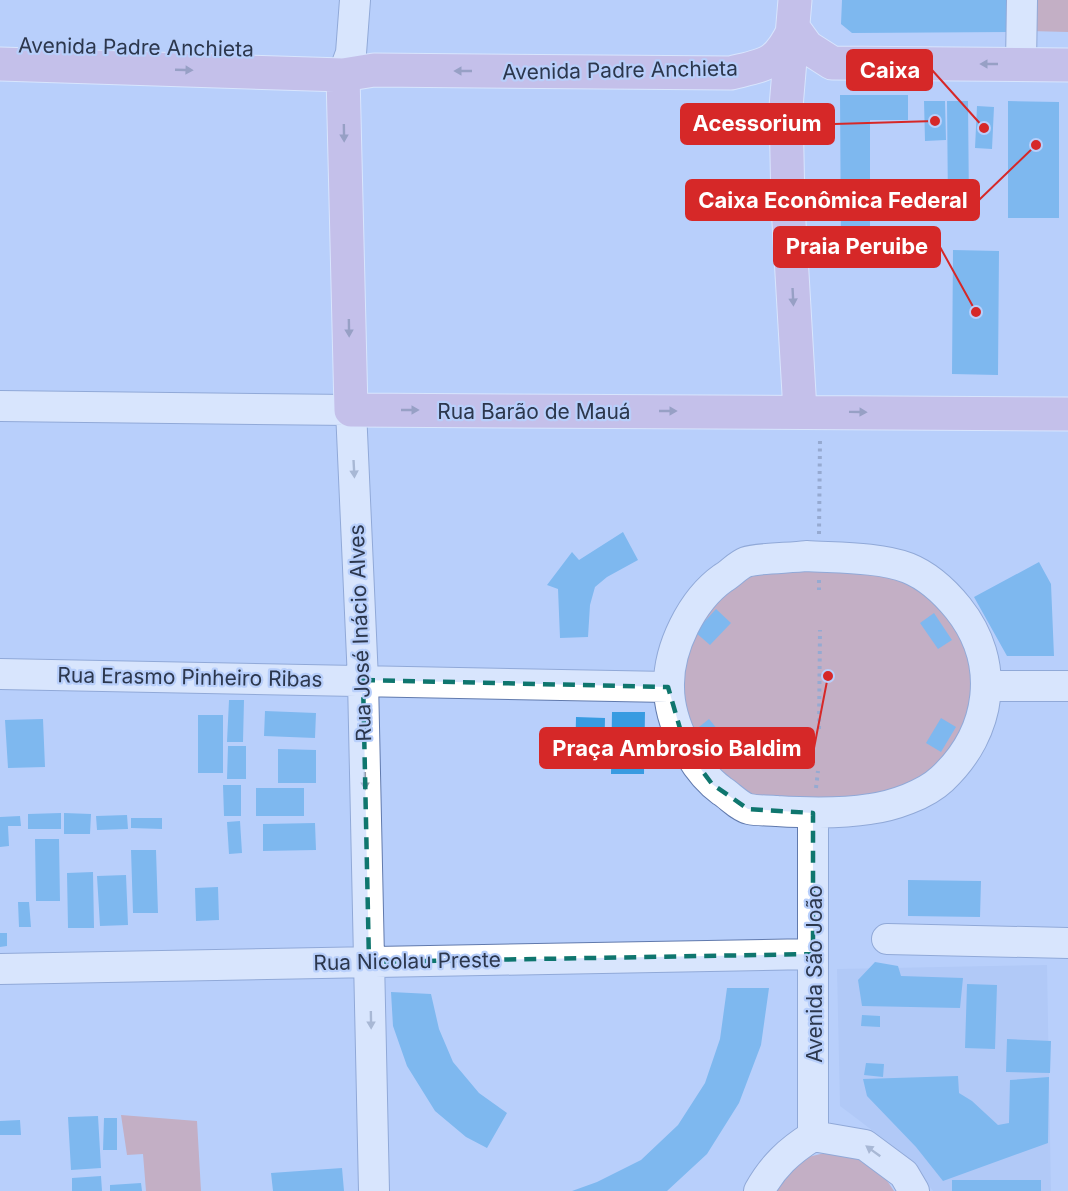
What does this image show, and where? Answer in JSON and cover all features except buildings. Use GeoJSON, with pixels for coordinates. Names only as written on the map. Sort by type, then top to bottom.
{"type":"FeatureCollection","features":[{"type":"Feature","properties":{"kind":"main road","name":"Avenida Padre Anchieta"},"geometry":{"type":"LineString","coordinates":[[0,63],[356,66],[731,73],[770,63],[786,45],[794,15]]}},
{"type":"Feature","properties":{"kind":"main road"},"geometry":{"type":"LineString","coordinates":[[794,15],[807,47],[832,63],[1068,65]]}},
{"type":"Feature","properties":{"kind":"main road"},"geometry":{"type":"LineString","coordinates":[[794,15],[786,107],[788,205],[810,411]]}},
{"type":"Feature","properties":{"kind":"main road","name":"Avenida Padre Anchieta"},"geometry":{"type":"LineString","coordinates":[[0,44],[356,66]]}},
{"type":"Feature","properties":{"kind":"main road"},"geometry":{"type":"LineString","coordinates":[[786,107],[832,63]]}},
{"type":"Feature","properties":{"kind":"main road","name":"Rua José Inácio Alves"},"geometry":{"type":"LineString","coordinates":[[351,410],[356,66]]}},
{"type":"Feature","properties":{"kind":"main road","name":"Rua Barão de Mauá"},"geometry":{"type":"LineString","coordinates":[[351,410],[1068,414]]}},
{"type":"Feature","properties":{"kind":"street"},"geometry":{"type":"LineString","coordinates":[[356,0],[356,66]]}},
{"type":"Feature","properties":{"kind":"street"},"geometry":{"type":"LineString","coordinates":[[1022,0],[1022,64]]}},
{"type":"Feature","properties":{"kind":"street","name":"Rua Barão de Mauá"},"geometry":{"type":"LineString","coordinates":[[0,406],[351,410]]}},
{"type":"Feature","properties":{"kind":"street","name":"Rua José Inácio Alves"},"geometry":{"type":"LineString","coordinates":[[351,410],[363,680],[374,1191]]}},
{"type":"Feature","properties":{"kind":"street"},"geometry":{"type":"LineString","coordinates":[[806,556],[872,561],[908,568],[944,591],[971,625],[985,666],[987,686],[984,708],[969,748],[941,781],[903,802],[869,809],[813,813],[748,809],[712,784],[686,749],[671,707],[668,687],[671,663],[685,622],[710,587],[746,562],[806,556]]}},
{"type":"Feature","properties":{"kind":"street","name":"Rua Erasmo Pinheiro Ribas"},"geometry":{"type":"LineString","coordinates":[[0,674],[668,687]]}},
{"type":"Feature","properties":{"kind":"street"},"geometry":{"type":"LineString","coordinates":[[987,686],[1068,686]]}},
{"type":"Feature","properties":{"kind":"street","name":"Avenida São João"},"geometry":{"type":"LineString","coordinates":[[813,813],[813,1136]]}},
{"type":"Feature","properties":{"kind":"street"},"geometry":{"type":"LineString","coordinates":[[887,939],[1068,943]]}},
{"type":"Feature","properties":{"kind":"street","name":"Rua Nicolau Preste"},"geometry":{"type":"LineString","coordinates":[[0,969],[813,954]]}},
{"type":"Feature","properties":{"kind":"street"},"geometry":{"type":"LineString","coordinates":[[759,1191],[768,1175],[793,1148],[813,1136],[865,1145],[904,1174],[914,1191]]}},
{"type":"Feature","properties":{"kind":"path"},"geometry":{"type":"LineString","coordinates":[[810,411],[819,590]]}},
{"type":"Feature","properties":{"kind":"path"},"geometry":{"type":"LineString","coordinates":[[819,729],[820,630]]}},
{"type":"Feature","properties":{"kind":"highlighted area"},"geometry":{"type":"Polygon","coordinates":[[[363,680],[668,687],[686,749],[712,784],[748,809],[813,813],[813,954],[369,962],[363,680]]]}},
{"type":"Feature","properties":{"kind":"shaded area"},"geometry":{"type":"Polygon","coordinates":[[[1030,0],[1068,0],[1068,32],[1029,31],[1030,0]]]}},
{"type":"Feature","properties":{"kind":"shaded area"},"geometry":{"type":"Polygon","coordinates":[[[806,564],[905,576],[964,629],[976,706],[935,775],[868,801],[751,801],[693,745],[679,665],[716,593],[749,570],[806,564]]]}},
{"type":"Feature","properties":{"kind":"shaded area"},"geometry":{"type":"Polygon","coordinates":[[[1047,965],[1051,1191],[933,1191],[905,1155],[840,1106],[837,969],[1047,965]]]}},
{"type":"Feature","properties":{"kind":"shaded area"},"geometry":{"type":"Polygon","coordinates":[[[121,1115],[197,1121],[201,1191],[146,1191],[143,1154],[127,1155],[121,1115]]]}},
{"type":"Feature","properties":{"kind":"shaded area"},"geometry":{"type":"Polygon","coordinates":[[[829,1152],[854,1152],[880,1170],[894,1191],[776,1191],[792,1171],[808,1157],[829,1152]]]}},
{"type":"Feature","properties":{"kind":"place","name":"Acessorium"},"geometry":{"type":"Point","coordinates":[935,121]}},
{"type":"Feature","properties":{"kind":"place","name":"Caixa"},"geometry":{"type":"Point","coordinates":[984,128]}},
{"type":"Feature","properties":{"kind":"place","name":"Caixa Econômica Federal"},"geometry":{"type":"Point","coordinates":[1036,145]}},
{"type":"Feature","properties":{"kind":"place","name":"Praia Peruibe"},"geometry":{"type":"Point","coordinates":[976,312]}},
{"type":"Feature","properties":{"kind":"place","name":"Praça Ambrosio Baldim"},"geometry":{"type":"Point","coordinates":[828,676]}}]}
